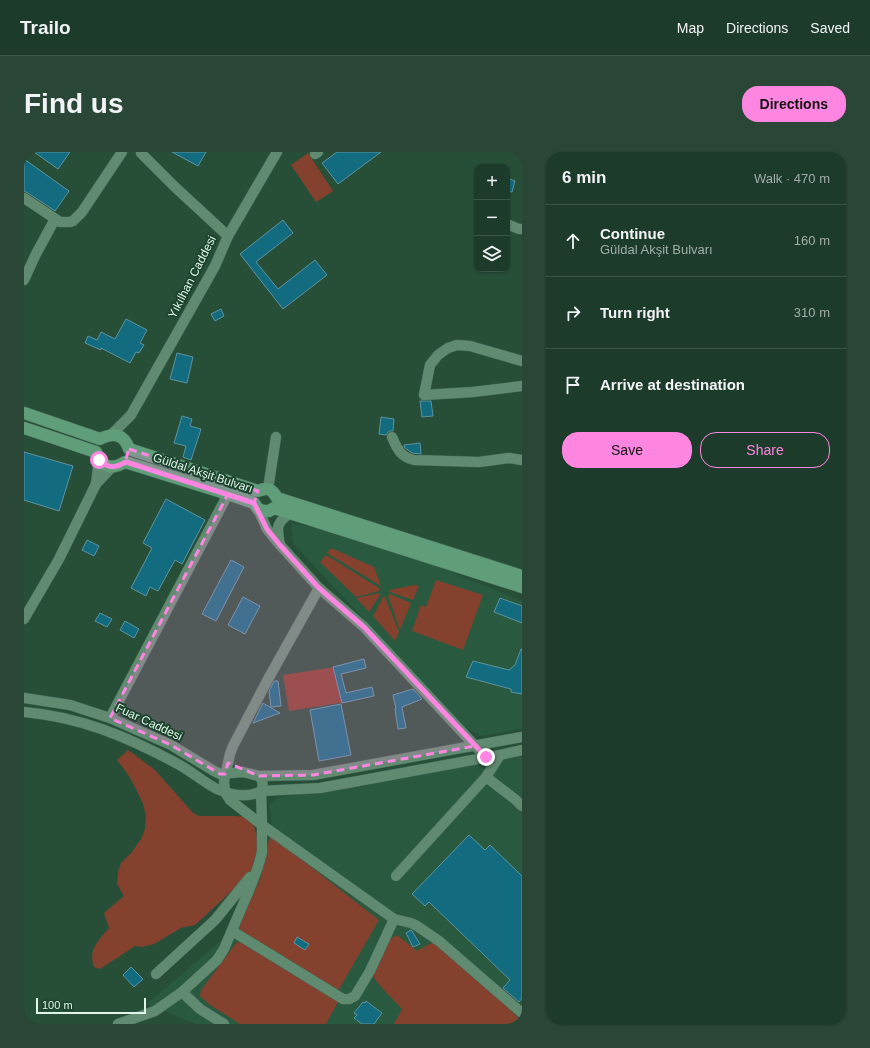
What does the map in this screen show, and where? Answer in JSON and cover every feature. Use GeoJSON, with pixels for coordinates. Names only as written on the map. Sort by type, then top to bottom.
{"type":"FeatureCollection","features":[{"type":"Feature","properties":{"kind":"main road"},"geometry":{"type":"LineString","coordinates":[[24,413],[100,439],[112,434]]}},
{"type":"Feature","properties":{"kind":"main road"},"geometry":{"type":"LineString","coordinates":[[24,428],[97,456],[105,465],[112,467],[119,466],[126,462]]}},
{"type":"Feature","properties":{"kind":"main road","name":"Güldal Akşit Bulvarı"},"geometry":{"type":"LineString","coordinates":[[112,434],[120,437],[128,445],[273,492],[266,506]]}},
{"type":"Feature","properties":{"kind":"main road","name":"Güldal Akşit Bulvarı"},"geometry":{"type":"LineString","coordinates":[[126,462],[522,587]]}},
{"type":"Feature","properties":{"kind":"main road","name":"Güldal Akşit Bulvarı"},"geometry":{"type":"LineString","coordinates":[[266,506],[522,576]]}},
{"type":"Feature","properties":{"kind":"street"},"geometry":{"type":"LineString","coordinates":[[24,198],[60,222],[73,221],[82,212],[122,152]]}},
{"type":"Feature","properties":{"kind":"street","name":"Yıkılhan Caddesi"},"geometry":{"type":"LineString","coordinates":[[128,445],[127,433],[132,415],[215,266],[228,236],[277,152]]}},
{"type":"Feature","properties":{"kind":"street"},"geometry":{"type":"LineString","coordinates":[[140,153],[228,236]]}},
{"type":"Feature","properties":{"kind":"street"},"geometry":{"type":"LineString","coordinates":[[24,280],[55,219]]}},
{"type":"Feature","properties":{"kind":"street"},"geometry":{"type":"LineString","coordinates":[[510,225],[520,229],[522,228]]}},
{"type":"Feature","properties":{"kind":"street"},"geometry":{"type":"LineString","coordinates":[[522,361],[470,346],[457,345],[448,348],[438,355],[430,365],[424,395],[473,392],[522,386]]}},
{"type":"Feature","properties":{"kind":"street","name":"Yıkılhan Caddesi"},"geometry":{"type":"LineString","coordinates":[[112,434],[132,415]]}},
{"type":"Feature","properties":{"kind":"street"},"geometry":{"type":"LineString","coordinates":[[276,437],[263,490],[254,497],[266,506],[267,529],[319,588],[364,627],[486,757]]}},
{"type":"Feature","properties":{"kind":"street"},"geometry":{"type":"LineString","coordinates":[[392,437],[400,452],[408,458],[414,460],[479,462],[509,458],[522,460]]}},
{"type":"Feature","properties":{"kind":"street"},"geometry":{"type":"LineString","coordinates":[[96,484],[97,446],[100,439]]}},
{"type":"Feature","properties":{"kind":"street"},"geometry":{"type":"LineString","coordinates":[[126,462],[128,456],[128,445]]}},
{"type":"Feature","properties":{"kind":"street"},"geometry":{"type":"LineString","coordinates":[[24,619],[59,559],[96,484],[112,467]]}},
{"type":"Feature","properties":{"kind":"street"},"geometry":{"type":"LineString","coordinates":[[110,718],[228,494]]}},
{"type":"Feature","properties":{"kind":"street"},"geometry":{"type":"LineString","coordinates":[[277,541],[278,526],[281,520],[290,513]]}},
{"type":"Feature","properties":{"kind":"street"},"geometry":{"type":"LineString","coordinates":[[319,588],[267,681],[233,746],[226,774],[224,786],[225,792],[230,800],[262,825],[394,919],[411,923],[439,941],[522,1013]]}},
{"type":"Feature","properties":{"kind":"street","name":"Fuar Caddesi"},"geometry":{"type":"LineString","coordinates":[[24,698],[70,705],[110,718],[171,745],[220,774],[243,772],[259,776],[313,775],[522,737]]}},
{"type":"Feature","properties":{"kind":"street"},"geometry":{"type":"LineString","coordinates":[[24,712],[64,717],[111,732],[178,763],[216,789],[248,796],[261,791],[320,788],[522,750]]}},
{"type":"Feature","properties":{"kind":"street"},"geometry":{"type":"LineString","coordinates":[[230,754],[232,763],[236,768],[243,772]]}},
{"type":"Feature","properties":{"kind":"street"},"geometry":{"type":"LineString","coordinates":[[396,876],[486,777],[500,755]]}},
{"type":"Feature","properties":{"kind":"street"},"geometry":{"type":"LineString","coordinates":[[118,1024],[155,1011],[182,992],[217,960],[224,949],[258,867],[262,852],[261,791],[263,783],[259,776]]}},
{"type":"Feature","properties":{"kind":"street"},"geometry":{"type":"LineString","coordinates":[[486,777],[522,806]]}},
{"type":"Feature","properties":{"kind":"street"},"geometry":{"type":"LineString","coordinates":[[156,974],[215,920],[258,867]]}},
{"type":"Feature","properties":{"kind":"street"},"geometry":{"type":"LineString","coordinates":[[232,931],[343,999],[349,999],[355,996],[363,984],[394,919]]}},
{"type":"Feature","properties":{"kind":"street"},"geometry":{"type":"LineString","coordinates":[[182,992],[200,1009],[224,1024]]}},
{"type":"Feature","properties":{"kind":"highlighted area"},"geometry":{"type":"Polygon","coordinates":[[[129,449],[258,491],[254,503],[267,529],[280,545],[319,588],[364,627],[475,746],[313,775],[259,776],[228,763],[225,774],[220,774],[171,745],[110,718],[228,494],[125,462],[129,449]]]}},
{"type":"Feature","properties":{"kind":"shaded area"},"geometry":{"type":"Polygon","coordinates":[[[308,153],[333,191],[316,202],[291,165],[308,153]]]}},
{"type":"Feature","properties":{"kind":"shaded area"},"geometry":{"type":"Polygon","coordinates":[[[291,523],[371,539],[522,601],[522,729],[480,736],[463,726],[293,543],[291,523]]]}},
{"type":"Feature","properties":{"kind":"shaded area"},"geometry":{"type":"Polygon","coordinates":[[[331,548],[374,567],[381,586],[327,553],[331,548]]]}},
{"type":"Feature","properties":{"kind":"shaded area"},"geometry":{"type":"Polygon","coordinates":[[[326,555],[379,588],[379,591],[356,597],[320,562],[326,555]]]}},
{"type":"Feature","properties":{"kind":"shaded area"},"geometry":{"type":"Polygon","coordinates":[[[436,580],[483,595],[463,650],[412,631],[421,605],[426,607],[436,580]]]}},
{"type":"Feature","properties":{"kind":"shaded area"},"geometry":{"type":"Polygon","coordinates":[[[414,585],[419,586],[413,600],[390,592],[390,590],[414,585]]]}},
{"type":"Feature","properties":{"kind":"shaded area"},"geometry":{"type":"Polygon","coordinates":[[[379,593],[380,595],[369,612],[356,598],[379,593]]]}},
{"type":"Feature","properties":{"kind":"shaded area"},"geometry":{"type":"Polygon","coordinates":[[[390,594],[411,603],[400,630],[388,596],[390,594]]]}},
{"type":"Feature","properties":{"kind":"shaded area"},"geometry":{"type":"Polygon","coordinates":[[[383,597],[385,597],[399,632],[395,641],[373,616],[383,597]]]}},
{"type":"Feature","properties":{"kind":"shaded area"},"geometry":{"type":"Polygon","coordinates":[[[341,666],[346,702],[289,711],[283,675],[341,666]]]}},
{"type":"Feature","properties":{"kind":"shaded area"},"geometry":{"type":"Polygon","coordinates":[[[128,750],[155,770],[193,813],[199,816],[248,817],[254,826],[258,840],[257,852],[255,867],[250,873],[195,925],[181,928],[154,944],[142,947],[135,946],[100,969],[94,967],[92,955],[95,946],[109,928],[104,913],[124,896],[117,884],[118,872],[121,863],[132,852],[141,839],[145,829],[146,816],[143,804],[129,776],[117,760],[128,750]]]}},
{"type":"Feature","properties":{"kind":"shaded area"},"geometry":{"type":"Polygon","coordinates":[[[522,755],[522,1024],[196,1024],[147,1004],[222,940],[273,854],[269,806],[276,798],[507,759],[522,755]]]}},
{"type":"Feature","properties":{"kind":"shaded area"},"geometry":{"type":"Polygon","coordinates":[[[270,835],[379,920],[338,991],[238,929],[261,877],[270,835]]]}},
{"type":"Feature","properties":{"kind":"shaded area"},"geometry":{"type":"Polygon","coordinates":[[[397,935],[417,951],[433,942],[491,990],[522,1022],[522,1024],[394,1024],[402,1009],[374,978],[374,967],[383,943],[397,935]]]}},
{"type":"Feature","properties":{"kind":"shaded area"},"geometry":{"type":"Polygon","coordinates":[[[237,942],[252,944],[338,1002],[326,1024],[240,1024],[210,1005],[200,996],[201,990],[237,942]]]}},
{"type":"Feature","properties":{"kind":"building"},"geometry":{"type":"Polygon","coordinates":[[[34,152],[70,152],[58,169],[34,152]]]}},
{"type":"Feature","properties":{"kind":"building"},"geometry":{"type":"Polygon","coordinates":[[[172,152],[206,152],[198,166],[172,152]]]}},
{"type":"Feature","properties":{"kind":"building"},"geometry":{"type":"Polygon","coordinates":[[[337,152],[381,152],[338,184],[322,163],[337,152]]]}},
{"type":"Feature","properties":{"kind":"building"},"geometry":{"type":"Polygon","coordinates":[[[24,159],[69,191],[55,211],[24,191],[24,159]]]}},
{"type":"Feature","properties":{"kind":"building"},"geometry":{"type":"Polygon","coordinates":[[[510,179],[515,181],[512,192],[510,192],[510,179]]]}},
{"type":"Feature","properties":{"kind":"building"},"geometry":{"type":"Polygon","coordinates":[[[283,220],[293,233],[256,262],[278,289],[315,260],[327,275],[283,309],[240,254],[283,220]]]}},
{"type":"Feature","properties":{"kind":"building"},"geometry":{"type":"Polygon","coordinates":[[[221,309],[224,316],[215,321],[211,314],[221,309]]]}},
{"type":"Feature","properties":{"kind":"building"},"geometry":{"type":"Polygon","coordinates":[[[126,319],[147,330],[140,343],[144,345],[139,353],[136,352],[130,363],[101,348],[101,350],[85,343],[88,336],[97,340],[101,332],[115,339],[126,319]]]}},
{"type":"Feature","properties":{"kind":"building"},"geometry":{"type":"Polygon","coordinates":[[[177,353],[193,357],[187,383],[170,379],[177,353]]]}},
{"type":"Feature","properties":{"kind":"building"},"geometry":{"type":"Polygon","coordinates":[[[420,401],[431,401],[433,416],[422,417],[420,401]]]}},
{"type":"Feature","properties":{"kind":"building"},"geometry":{"type":"Polygon","coordinates":[[[182,416],[192,419],[190,426],[201,429],[191,460],[183,457],[186,446],[174,443],[182,416]]]}},
{"type":"Feature","properties":{"kind":"building"},"geometry":{"type":"Polygon","coordinates":[[[381,417],[394,419],[393,431],[389,431],[386,435],[379,434],[381,417]]]}},
{"type":"Feature","properties":{"kind":"building"},"geometry":{"type":"Polygon","coordinates":[[[420,443],[421,454],[412,453],[404,447],[404,445],[420,443]]]}},
{"type":"Feature","properties":{"kind":"building"},"geometry":{"type":"Polygon","coordinates":[[[24,452],[73,466],[59,511],[24,500],[24,452]]]}},
{"type":"Feature","properties":{"kind":"building"},"geometry":{"type":"Polygon","coordinates":[[[166,499],[205,520],[182,564],[175,560],[158,591],[150,587],[146,596],[131,588],[152,548],[143,543],[166,499]]]}},
{"type":"Feature","properties":{"kind":"building"},"geometry":{"type":"Polygon","coordinates":[[[87,540],[99,546],[94,556],[82,550],[87,540]]]}},
{"type":"Feature","properties":{"kind":"building"},"geometry":{"type":"Polygon","coordinates":[[[231,560],[244,567],[216,621],[202,614],[231,560]]]}},
{"type":"Feature","properties":{"kind":"building"},"geometry":{"type":"Polygon","coordinates":[[[243,597],[260,606],[245,634],[228,625],[243,597]]]}},
{"type":"Feature","properties":{"kind":"building"},"geometry":{"type":"Polygon","coordinates":[[[500,598],[522,606],[522,623],[494,612],[500,598]]]}},
{"type":"Feature","properties":{"kind":"building"},"geometry":{"type":"Polygon","coordinates":[[[100,613],[112,619],[107,627],[95,621],[100,613]]]}},
{"type":"Feature","properties":{"kind":"building"},"geometry":{"type":"Polygon","coordinates":[[[125,621],[139,629],[134,638],[120,630],[125,621]]]}},
{"type":"Feature","properties":{"kind":"building"},"geometry":{"type":"Polygon","coordinates":[[[521,649],[522,694],[511,692],[511,689],[466,677],[473,661],[509,670],[515,665],[521,649]]]}},
{"type":"Feature","properties":{"kind":"building"},"geometry":{"type":"Polygon","coordinates":[[[364,659],[366,668],[341,674],[346,693],[372,687],[374,696],[342,703],[333,667],[364,659]]]}},
{"type":"Feature","properties":{"kind":"building"},"geometry":{"type":"Polygon","coordinates":[[[274,681],[278,681],[281,706],[271,707],[269,691],[274,681]]]}},
{"type":"Feature","properties":{"kind":"building"},"geometry":{"type":"Polygon","coordinates":[[[413,689],[422,699],[402,707],[406,728],[398,729],[393,695],[413,689]]]}},
{"type":"Feature","properties":{"kind":"building"},"geometry":{"type":"Polygon","coordinates":[[[263,703],[280,713],[253,723],[263,703]]]}},
{"type":"Feature","properties":{"kind":"building"},"geometry":{"type":"Polygon","coordinates":[[[341,704],[351,755],[319,761],[310,710],[341,704]]]}},
{"type":"Feature","properties":{"kind":"building"},"geometry":{"type":"Polygon","coordinates":[[[469,835],[485,850],[490,845],[522,876],[522,998],[519,1002],[503,988],[510,980],[429,902],[425,906],[412,894],[469,835]]]}},
{"type":"Feature","properties":{"kind":"building"},"geometry":{"type":"Polygon","coordinates":[[[411,930],[420,944],[413,947],[406,933],[411,930]]]}},
{"type":"Feature","properties":{"kind":"building"},"geometry":{"type":"Polygon","coordinates":[[[297,937],[309,944],[305,950],[294,943],[297,937]]]}},
{"type":"Feature","properties":{"kind":"building"},"geometry":{"type":"Polygon","coordinates":[[[131,967],[143,979],[134,987],[123,975],[131,967]]]}},
{"type":"Feature","properties":{"kind":"building"},"geometry":{"type":"Polygon","coordinates":[[[366,1001],[382,1013],[374,1024],[362,1024],[354,1018],[357,1015],[354,1013],[363,1002],[365,1003],[366,1001]]]}},
{"type":"Feature","properties":{"kind":"route"},"geometry":{"type":"LineString","coordinates":[[99,460],[105,465],[112,467],[119,466],[126,462],[254,503],[258,508],[267,529],[319,588],[364,627],[486,757]]}}]}
